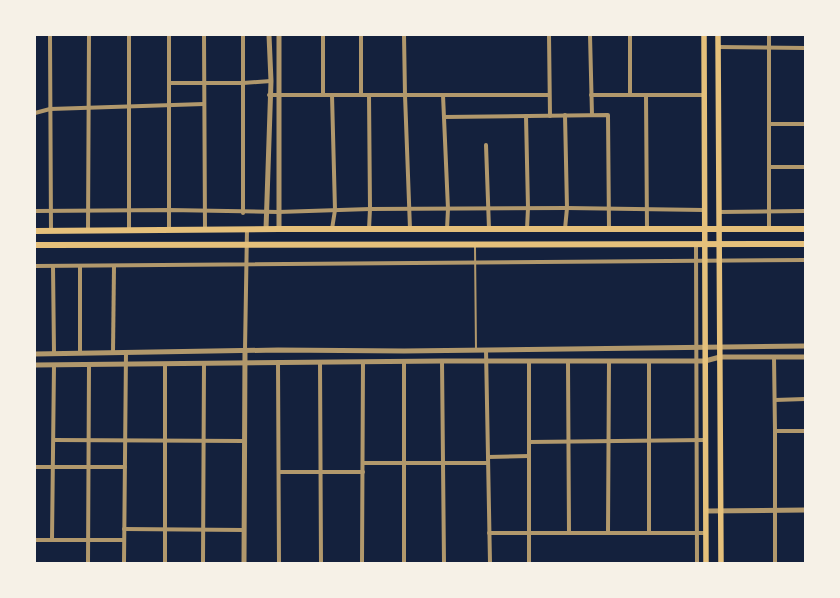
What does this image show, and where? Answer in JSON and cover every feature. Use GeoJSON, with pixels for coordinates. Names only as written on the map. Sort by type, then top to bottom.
{"type":"FeatureCollection","features":[{"type":"Feature","properties":{"kind":"main road"},"geometry":{"type":"LineString","coordinates":[[704,35],[706,563]]}},
{"type":"Feature","properties":{"kind":"main road"},"geometry":{"type":"LineString","coordinates":[[718,35],[721,563]]}},
{"type":"Feature","properties":{"kind":"main road"},"geometry":{"type":"LineString","coordinates":[[35,231],[805,228]]}},
{"type":"Feature","properties":{"kind":"main road"},"geometry":{"type":"LineString","coordinates":[[35,245],[805,244]]}},
{"type":"Feature","properties":{"kind":"street"},"geometry":{"type":"LineString","coordinates":[[50,35],[51,231]]}},
{"type":"Feature","properties":{"kind":"street"},"geometry":{"type":"LineString","coordinates":[[88,231],[89,35]]}},
{"type":"Feature","properties":{"kind":"street"},"geometry":{"type":"LineString","coordinates":[[129,35],[129,231]]}},
{"type":"Feature","properties":{"kind":"street"},"geometry":{"type":"LineString","coordinates":[[169,35],[169,230]]}},
{"type":"Feature","properties":{"kind":"street"},"geometry":{"type":"LineString","coordinates":[[204,35],[205,230]]}},
{"type":"Feature","properties":{"kind":"street"},"geometry":{"type":"LineString","coordinates":[[243,35],[243,212]]}},
{"type":"Feature","properties":{"kind":"street"},"geometry":{"type":"LineString","coordinates":[[266,229],[270,81],[269,35]]}},
{"type":"Feature","properties":{"kind":"street"},"geometry":{"type":"LineString","coordinates":[[279,35],[279,229]]}},
{"type":"Feature","properties":{"kind":"street"},"geometry":{"type":"LineString","coordinates":[[323,35],[324,95]]}},
{"type":"Feature","properties":{"kind":"street"},"geometry":{"type":"LineString","coordinates":[[361,35],[361,95]]}},
{"type":"Feature","properties":{"kind":"street"},"geometry":{"type":"LineString","coordinates":[[404,35],[404,95],[410,229]]}},
{"type":"Feature","properties":{"kind":"street"},"geometry":{"type":"LineString","coordinates":[[549,35],[550,116]]}},
{"type":"Feature","properties":{"kind":"street"},"geometry":{"type":"LineString","coordinates":[[590,35],[592,115]]}},
{"type":"Feature","properties":{"kind":"street"},"geometry":{"type":"LineString","coordinates":[[630,35],[630,95]]}},
{"type":"Feature","properties":{"kind":"street"},"geometry":{"type":"LineString","coordinates":[[769,35],[769,229]]}},
{"type":"Feature","properties":{"kind":"street"},"geometry":{"type":"LineString","coordinates":[[718,47],[805,48]]}},
{"type":"Feature","properties":{"kind":"street"},"geometry":{"type":"LineString","coordinates":[[170,83],[270,81]]}},
{"type":"Feature","properties":{"kind":"street"},"geometry":{"type":"LineString","coordinates":[[269,95],[550,95]]}},
{"type":"Feature","properties":{"kind":"street"},"geometry":{"type":"LineString","coordinates":[[332,95],[335,210],[332,229]]}},
{"type":"Feature","properties":{"kind":"street"},"geometry":{"type":"LineString","coordinates":[[369,95],[369,229]]}},
{"type":"Feature","properties":{"kind":"street"},"geometry":{"type":"LineString","coordinates":[[443,95],[448,229]]}},
{"type":"Feature","properties":{"kind":"street"},"geometry":{"type":"LineString","coordinates":[[591,95],[704,95]]}},
{"type":"Feature","properties":{"kind":"street"},"geometry":{"type":"LineString","coordinates":[[646,95],[647,229]]}},
{"type":"Feature","properties":{"kind":"street"},"geometry":{"type":"LineString","coordinates":[[35,113],[50,109],[130,108],[204,104]]}},
{"type":"Feature","properties":{"kind":"street"},"geometry":{"type":"LineString","coordinates":[[565,115],[566,229]]}},
{"type":"Feature","properties":{"kind":"street"},"geometry":{"type":"LineString","coordinates":[[444,117],[608,115],[609,229]]}},
{"type":"Feature","properties":{"kind":"street"},"geometry":{"type":"LineString","coordinates":[[526,116],[528,208],[526,229]]}},
{"type":"Feature","properties":{"kind":"street"},"geometry":{"type":"LineString","coordinates":[[769,124],[805,124]]}},
{"type":"Feature","properties":{"kind":"street"},"geometry":{"type":"LineString","coordinates":[[486,145],[490,229]]}},
{"type":"Feature","properties":{"kind":"street"},"geometry":{"type":"LineString","coordinates":[[769,167],[805,167]]}},
{"type":"Feature","properties":{"kind":"street"},"geometry":{"type":"LineString","coordinates":[[35,211],[169,210],[278,212],[490,208],[704,210]]}},
{"type":"Feature","properties":{"kind":"street"},"geometry":{"type":"LineString","coordinates":[[719,212],[805,211]]}},
{"type":"Feature","properties":{"kind":"street"},"geometry":{"type":"LineString","coordinates":[[244,563],[247,229]]}},
{"type":"Feature","properties":{"kind":"street"},"geometry":{"type":"LineString","coordinates":[[696,245],[697,563]]}},
{"type":"Feature","properties":{"kind":"street"},"geometry":{"type":"LineString","coordinates":[[35,266],[805,260]]}},
{"type":"Feature","properties":{"kind":"street"},"geometry":{"type":"LineString","coordinates":[[54,266],[54,353]]}},
{"type":"Feature","properties":{"kind":"street"},"geometry":{"type":"LineString","coordinates":[[80,266],[80,353]]}},
{"type":"Feature","properties":{"kind":"street"},"geometry":{"type":"LineString","coordinates":[[112,352],[114,266]]}},
{"type":"Feature","properties":{"kind":"street"},"geometry":{"type":"LineString","coordinates":[[35,354],[245,350],[486,350],[805,346]]}},
{"type":"Feature","properties":{"kind":"street"},"geometry":{"type":"LineString","coordinates":[[486,350],[490,563]]}},
{"type":"Feature","properties":{"kind":"street"},"geometry":{"type":"LineString","coordinates":[[124,563],[126,352]]}},
{"type":"Feature","properties":{"kind":"street"},"geometry":{"type":"LineString","coordinates":[[35,365],[442,361],[649,362],[705,361],[720,357],[805,357]]}},
{"type":"Feature","properties":{"kind":"street"},"geometry":{"type":"LineString","coordinates":[[774,357],[775,563]]}},
{"type":"Feature","properties":{"kind":"street"},"geometry":{"type":"LineString","coordinates":[[442,361],[444,563]]}},
{"type":"Feature","properties":{"kind":"street"},"geometry":{"type":"LineString","coordinates":[[529,361],[529,563]]}},
{"type":"Feature","properties":{"kind":"street"},"geometry":{"type":"LineString","coordinates":[[278,362],[279,563]]}},
{"type":"Feature","properties":{"kind":"street"},"geometry":{"type":"LineString","coordinates":[[320,362],[321,563]]}},
{"type":"Feature","properties":{"kind":"street"},"geometry":{"type":"LineString","coordinates":[[362,563],[363,362]]}},
{"type":"Feature","properties":{"kind":"street"},"geometry":{"type":"LineString","coordinates":[[404,362],[404,563]]}},
{"type":"Feature","properties":{"kind":"street"},"geometry":{"type":"LineString","coordinates":[[568,362],[569,533]]}},
{"type":"Feature","properties":{"kind":"street"},"geometry":{"type":"LineString","coordinates":[[608,533],[609,362]]}},
{"type":"Feature","properties":{"kind":"street"},"geometry":{"type":"LineString","coordinates":[[649,362],[649,533]]}},
{"type":"Feature","properties":{"kind":"street"},"geometry":{"type":"LineString","coordinates":[[204,363],[204,563]]}},
{"type":"Feature","properties":{"kind":"street"},"geometry":{"type":"LineString","coordinates":[[165,364],[165,563]]}},
{"type":"Feature","properties":{"kind":"street"},"geometry":{"type":"LineString","coordinates":[[52,540],[54,365]]}},
{"type":"Feature","properties":{"kind":"street"},"geometry":{"type":"LineString","coordinates":[[88,563],[89,365]]}},
{"type":"Feature","properties":{"kind":"street"},"geometry":{"type":"LineString","coordinates":[[775,400],[805,399]]}},
{"type":"Feature","properties":{"kind":"street"},"geometry":{"type":"LineString","coordinates":[[775,431],[805,430]]}},
{"type":"Feature","properties":{"kind":"street"},"geometry":{"type":"LineString","coordinates":[[54,440],[244,441]]}},
{"type":"Feature","properties":{"kind":"street"},"geometry":{"type":"LineString","coordinates":[[529,442],[705,440]]}},
{"type":"Feature","properties":{"kind":"street"},"geometry":{"type":"LineString","coordinates":[[488,457],[529,456]]}},
{"type":"Feature","properties":{"kind":"street"},"geometry":{"type":"LineString","coordinates":[[363,463],[488,463]]}},
{"type":"Feature","properties":{"kind":"street"},"geometry":{"type":"LineString","coordinates":[[35,467],[125,467]]}},
{"type":"Feature","properties":{"kind":"street"},"geometry":{"type":"LineString","coordinates":[[278,472],[363,472]]}},
{"type":"Feature","properties":{"kind":"street"},"geometry":{"type":"LineString","coordinates":[[706,510],[805,510]]}},
{"type":"Feature","properties":{"kind":"street"},"geometry":{"type":"LineString","coordinates":[[124,529],[244,530]]}},
{"type":"Feature","properties":{"kind":"street"},"geometry":{"type":"LineString","coordinates":[[489,533],[706,533]]}},
{"type":"Feature","properties":{"kind":"street"},"geometry":{"type":"LineString","coordinates":[[35,540],[124,540]]}},
{"type":"Feature","properties":{"kind":"lane"},"geometry":{"type":"LineString","coordinates":[[475,244],[476,350]]}}]}
